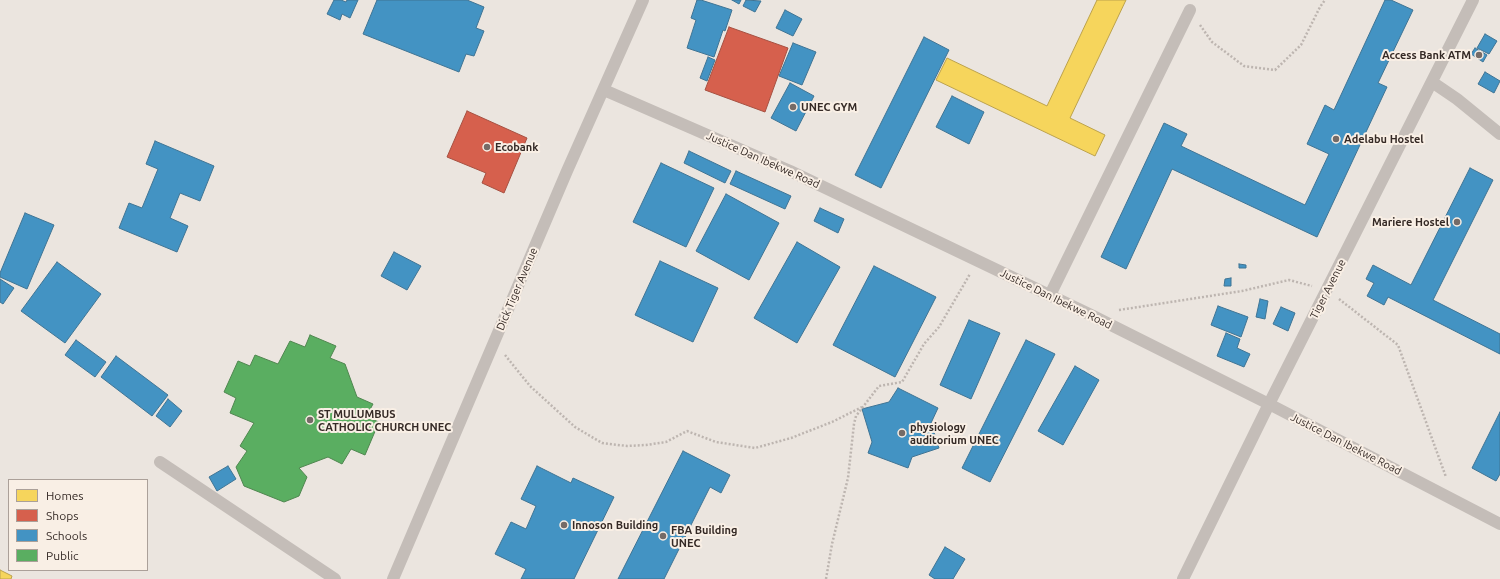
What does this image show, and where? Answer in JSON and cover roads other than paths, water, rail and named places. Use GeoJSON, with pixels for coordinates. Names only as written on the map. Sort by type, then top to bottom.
{"type":"FeatureCollection","features":[{"type":"Feature","properties":{"kind":"lane","name":"Dick Tiger Avenue"},"geometry":{"type":"LineString","coordinates":[[393,579],[564,178],[644,0]]}},
{"type":"Feature","properties":{"kind":"lane","name":"Tiger Avenue"},"geometry":{"type":"LineString","coordinates":[[1183,579],[1269,404],[1473,0]]}},
{"type":"Feature","properties":{"kind":"lane"},"geometry":{"type":"LineString","coordinates":[[1050,295],[1190,10]]}},
{"type":"Feature","properties":{"kind":"lane"},"geometry":{"type":"LineString","coordinates":[[1432,82],[1458,99],[1500,134]]}},
{"type":"Feature","properties":{"kind":"lane","name":"Justice Dan Ibekwe Road"},"geometry":{"type":"LineString","coordinates":[[604,90],[790,171],[1050,295],[1269,404],[1500,524]]}},
{"type":"Feature","properties":{"kind":"lane"},"geometry":{"type":"LineString","coordinates":[[160,462],[335,579]]}},
{"type":"Feature","properties":{"kind":"place","name":"Access Bank ATM"},"geometry":{"type":"Point","coordinates":[1479,55]}},
{"type":"Feature","properties":{"kind":"place","name":"UNEC GYM"},"geometry":{"type":"Point","coordinates":[793,107]}},
{"type":"Feature","properties":{"kind":"place","name":"Adelabu Hostel"},"geometry":{"type":"Point","coordinates":[1336,139]}},
{"type":"Feature","properties":{"kind":"place","name":"Ecobank"},"geometry":{"type":"Point","coordinates":[487,147]}},
{"type":"Feature","properties":{"kind":"place","name":"Mariere Hostel"},"geometry":{"type":"Point","coordinates":[1457,222]}},
{"type":"Feature","properties":{"kind":"place","name":"ST MULUMBUS CATHOLIC CHURCH UNEC"},"geometry":{"type":"Point","coordinates":[310,420]}},
{"type":"Feature","properties":{"kind":"place","name":"physiology auditorium UNEC"},"geometry":{"type":"Point","coordinates":[902,433]}},
{"type":"Feature","properties":{"kind":"place","name":"Innoson Building"},"geometry":{"type":"Point","coordinates":[564,525]}},
{"type":"Feature","properties":{"kind":"place","name":"FBA Building UNEC"},"geometry":{"type":"Point","coordinates":[663,536]}}]}
